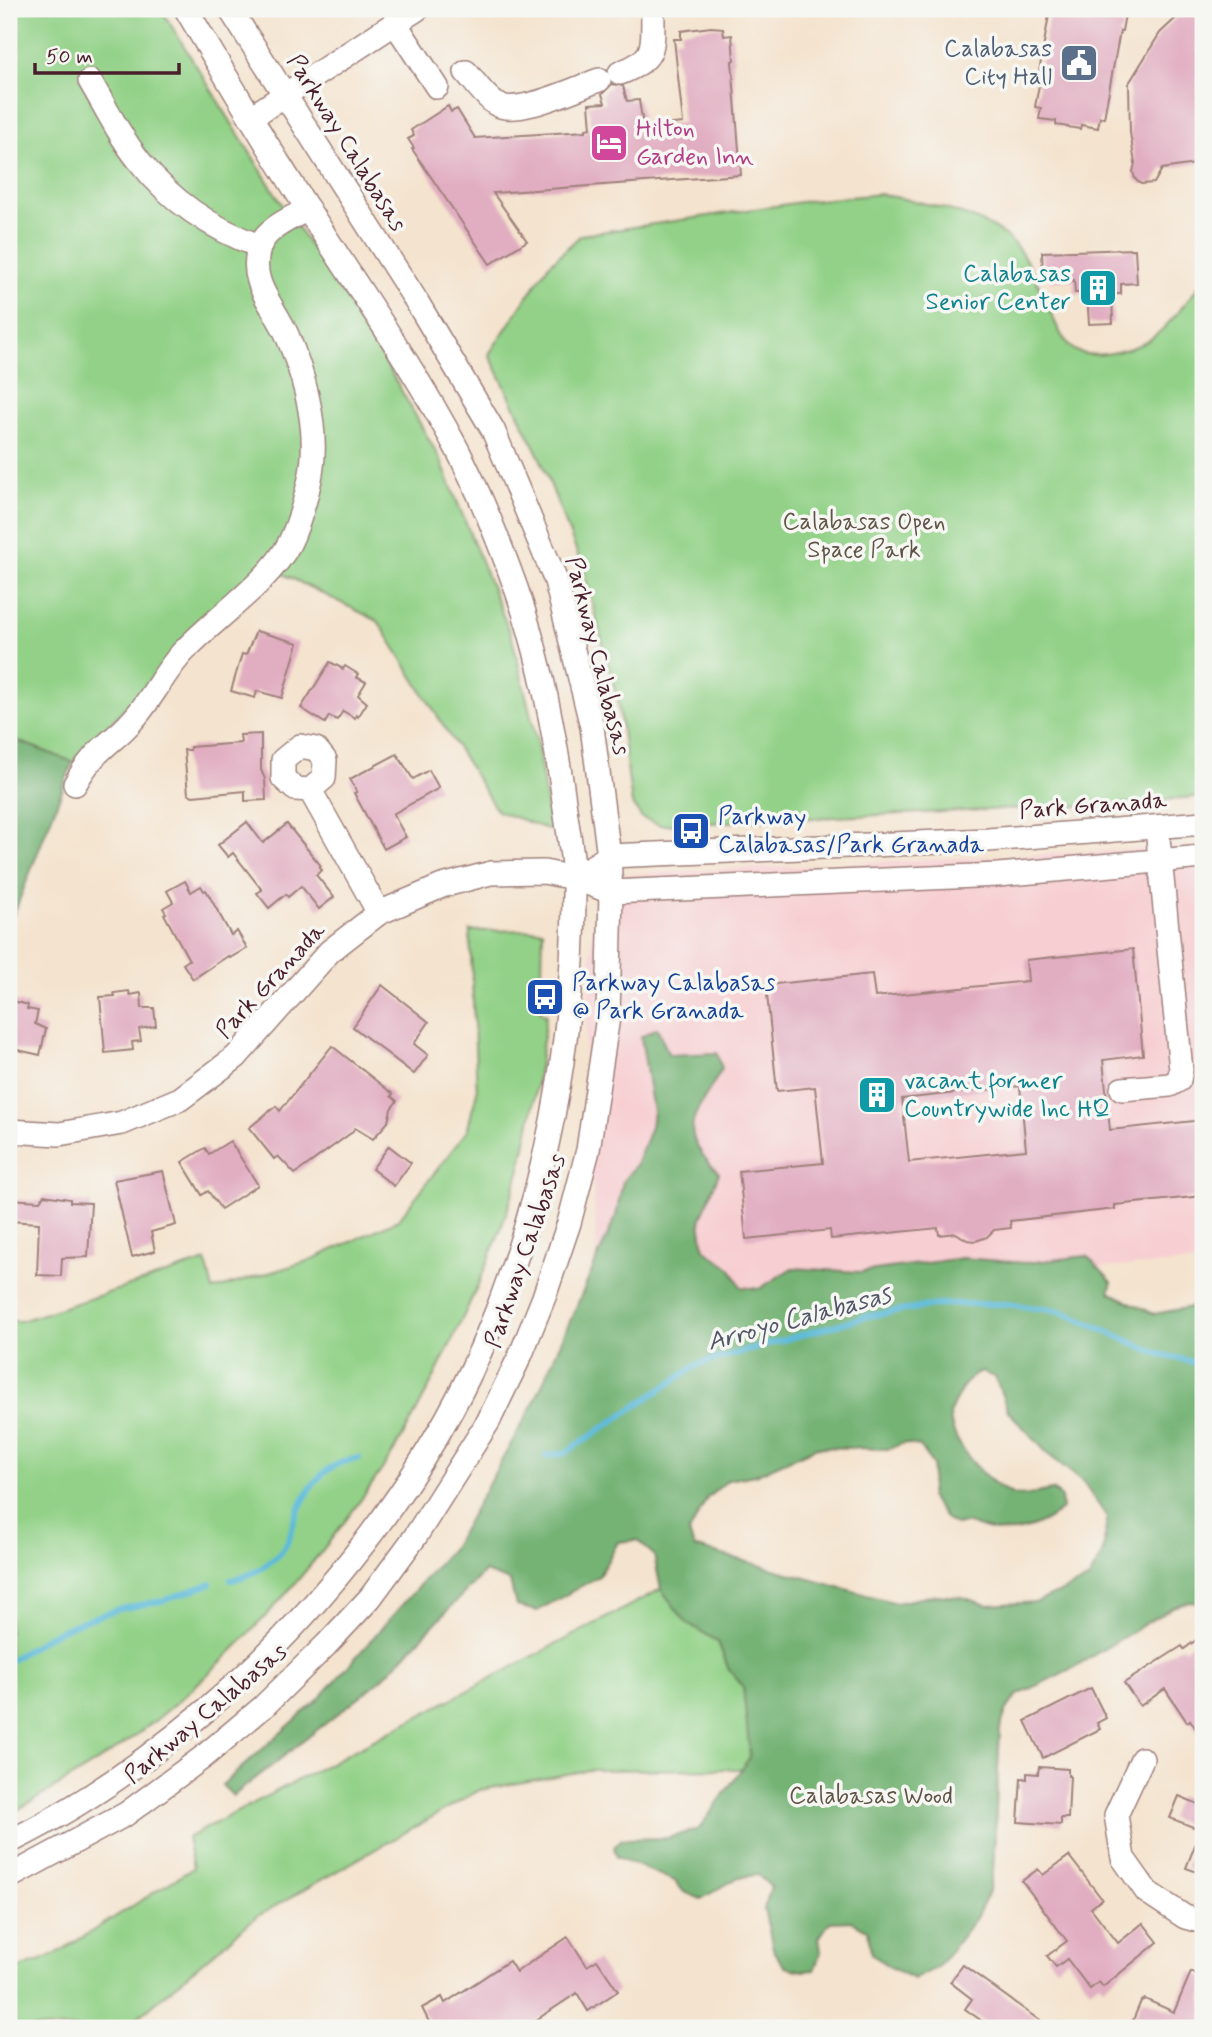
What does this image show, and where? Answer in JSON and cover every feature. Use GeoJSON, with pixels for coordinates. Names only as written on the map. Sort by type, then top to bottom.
{"type":"FeatureCollection","features":[{"type":"Feature","properties":{"kind":"street","name":"Parkway Calabasas"},"geometry":{"type":"LineString","coordinates":[[9,1842],[106,1787],[172,1739],[244,1678],[338,1576],[396,1497],[452,1408],[482,1348],[510,1276],[549,1142],[569,1009],[574,878],[554,729],[535,651],[516,590],[487,515],[458,452],[401,351],[308,209],[186,9]]}},
{"type":"Feature","properties":{"kind":"street","name":"Parkway Calabasas"},"geometry":{"type":"LineString","coordinates":[[9,1877],[126,1814],[202,1758],[263,1707],[370,1598],[415,1537],[488,1422],[521,1354],[544,1297],[569,1223],[587,1150],[608,1017],[611,891],[609,856],[592,727],[556,581],[498,443],[417,302],[230,9]]}},
{"type":"Feature","properties":{"kind":"street"},"geometry":{"type":"LineString","coordinates":[[251,117],[417,9]]}},
{"type":"Feature","properties":{"kind":"street"},"geometry":{"type":"LineString","coordinates":[[466,72],[495,103],[519,108],[639,66],[652,50],[653,9]]}},
{"type":"Feature","properties":{"kind":"street"},"geometry":{"type":"LineString","coordinates":[[395,23],[437,88]]}},
{"type":"Feature","properties":{"kind":"street"},"geometry":{"type":"LineString","coordinates":[[89,81],[141,163],[174,198],[211,225],[259,246]]}},
{"type":"Feature","properties":{"kind":"street"},"geometry":{"type":"LineString","coordinates":[[75,784],[92,759],[137,715],[184,651],[270,569],[288,547],[300,519],[311,477],[313,442],[309,406],[299,366],[286,332],[262,293],[256,270],[259,246],[265,236],[308,209]]}},
{"type":"Feature","properties":{"kind":"street"},"geometry":{"type":"LineString","coordinates":[[310,790],[379,913]]}},
{"type":"Feature","properties":{"kind":"street","name":"Park Granada"},"geometry":{"type":"LineString","coordinates":[[574,878],[609,856],[988,839],[1203,824]]}},
{"type":"Feature","properties":{"kind":"street"},"geometry":{"type":"LineString","coordinates":[[1122,1089],[1170,1085],[1179,1080],[1181,1070],[1157,828]]}},
{"type":"Feature","properties":{"kind":"street","name":"Park Granada"},"geometry":{"type":"LineString","coordinates":[[9,1131],[59,1133],[122,1123],[180,1099],[236,1057],[330,951],[379,913],[442,886],[491,873],[544,873],[574,878],[611,891],[998,874],[1203,857]]}},
{"type":"Feature","properties":{"kind":"street"},"geometry":{"type":"LineString","coordinates":[[1142,1759],[1116,1815],[1124,1858],[1147,1892],[1185,1917],[1203,1922]]}},
{"type":"Feature","properties":{"kind":"shaded area"},"geometry":{"type":"Polygon","coordinates":[[[1203,846],[1203,1262],[599,1296],[585,1044],[596,876],[1203,846]]]}},
{"type":"Feature","properties":{"kind":"green space"},"geometry":{"type":"Polygon","coordinates":[[[9,9],[161,9],[285,209],[363,323],[440,459],[512,638],[537,741],[550,830],[497,811],[378,621],[263,564],[73,762],[18,741],[9,741],[9,9]]]}},
{"type":"Feature","properties":{"kind":"green space","name":"Calabasas Open Space Park"},"geometry":{"type":"Polygon","coordinates":[[[881,194],[952,211],[1003,234],[1015,245],[1029,265],[1062,336],[1074,350],[1085,354],[1118,352],[1150,339],[1169,322],[1203,281],[1203,796],[1121,804],[660,825],[642,818],[632,804],[618,702],[583,568],[540,458],[489,354],[548,266],[581,235],[808,201],[881,194]]]}},
{"type":"Feature","properties":{"kind":"green space"},"geometry":{"type":"Polygon","coordinates":[[[9,741],[18,741],[73,762],[13,916],[9,915],[9,741]]]}},
{"type":"Feature","properties":{"kind":"green space"},"geometry":{"type":"Polygon","coordinates":[[[543,930],[541,1013],[546,1015],[535,1094],[519,1172],[499,1234],[473,1295],[431,1384],[395,1449],[362,1499],[311,1564],[257,1625],[199,1683],[130,1739],[91,1766],[9,1815],[9,1321],[21,1321],[206,1261],[213,1290],[311,1260],[398,1220],[467,1131],[477,1092],[470,931],[543,930]]]}},
{"type":"Feature","properties":{"kind":"green space","name":"Calabasas Wood"},"geometry":{"type":"Polygon","coordinates":[[[657,1028],[669,1055],[717,1053],[722,1069],[693,1122],[692,1133],[696,1145],[719,1173],[700,1221],[704,1249],[731,1269],[741,1287],[759,1289],[792,1268],[861,1272],[962,1258],[1025,1263],[1087,1256],[1112,1282],[1109,1292],[1154,1314],[1203,1305],[1203,1603],[1189,1602],[1173,1607],[1074,1667],[1016,1696],[1006,1711],[1000,1729],[993,1872],[988,1894],[976,1918],[938,1967],[914,1979],[871,1954],[868,1931],[851,1921],[830,1922],[819,1938],[821,1952],[814,1970],[803,1971],[785,1967],[774,1952],[764,1909],[771,1887],[758,1875],[739,1877],[701,1899],[684,1892],[675,1881],[617,1857],[614,1847],[622,1839],[668,1838],[699,1829],[750,1757],[743,1686],[729,1670],[718,1642],[686,1622],[661,1589],[654,1555],[637,1540],[618,1542],[599,1576],[537,1611],[516,1606],[510,1581],[484,1572],[382,1679],[233,1796],[222,1785],[321,1697],[453,1547],[535,1401],[616,1216],[623,1181],[636,1165],[651,1127],[653,1111],[641,1037],[657,1028]],[[981,1372],[968,1380],[961,1390],[950,1414],[956,1438],[972,1462],[1004,1490],[1020,1496],[1053,1490],[1061,1497],[1062,1509],[1054,1516],[1035,1526],[1015,1531],[994,1531],[970,1524],[956,1525],[945,1518],[930,1497],[933,1465],[919,1446],[904,1443],[888,1449],[817,1447],[755,1475],[728,1480],[707,1498],[689,1533],[694,1547],[896,1603],[936,1595],[962,1597],[987,1605],[1037,1602],[1088,1580],[1103,1553],[1107,1517],[1082,1481],[1049,1455],[1008,1411],[995,1377],[981,1372]]]}},
{"type":"Feature","properties":{"kind":"green space"},"geometry":{"type":"Polygon","coordinates":[[[661,1589],[686,1621],[718,1642],[729,1670],[743,1686],[751,1757],[742,1769],[589,1770],[480,1790],[256,1917],[125,2028],[9,2028],[9,1972],[54,1955],[193,1868],[187,1838],[661,1589]]]}},
{"type":"Feature","properties":{"kind":"building","name":"Calabasas City Hall"},"geometry":{"type":"Polygon","coordinates":[[[1050,9],[1126,9],[1104,118],[1100,117],[1098,128],[1081,125],[1080,129],[1039,119],[1041,108],[1035,107],[1037,84],[1050,9]]]}},
{"type":"Feature","properties":{"kind":"building"},"geometry":{"type":"Polygon","coordinates":[[[1191,9],[1203,9],[1202,163],[1162,169],[1154,183],[1141,184],[1135,179],[1133,172],[1135,163],[1130,133],[1129,83],[1160,33],[1191,9]]]}},
{"type":"Feature","properties":{"kind":"building","name":"Hilton Garden Inn"},"geometry":{"type":"Polygon","coordinates":[[[723,28],[724,36],[732,35],[741,175],[493,193],[527,241],[490,264],[412,149],[414,148],[408,139],[414,136],[411,130],[448,106],[451,112],[457,109],[475,138],[586,131],[591,128],[589,104],[605,103],[602,94],[612,84],[623,86],[627,101],[639,100],[643,125],[646,124],[646,127],[683,123],[674,39],[681,39],[681,31],[723,28]]]}},
{"type":"Feature","properties":{"kind":"building","name":"Calabasas Senior Center"},"geometry":{"type":"Polygon","coordinates":[[[1135,249],[1137,283],[1121,284],[1121,294],[1112,294],[1113,323],[1089,324],[1087,293],[1075,293],[1074,280],[1052,281],[1052,273],[1043,274],[1042,252],[1135,249]]]}},
{"type":"Feature","properties":{"kind":"building"},"geometry":{"type":"Polygon","coordinates":[[[256,631],[298,643],[282,698],[257,691],[255,698],[231,691],[242,654],[246,655],[256,631]]]}},
{"type":"Feature","properties":{"kind":"building"},"geometry":{"type":"Polygon","coordinates":[[[330,662],[343,669],[345,666],[366,682],[358,695],[367,703],[358,717],[343,711],[337,720],[329,716],[325,723],[301,708],[330,662]]]}},
{"type":"Feature","properties":{"kind":"building"},"geometry":{"type":"Polygon","coordinates":[[[261,734],[261,770],[265,779],[266,800],[245,801],[245,791],[193,796],[188,794],[184,750],[190,750],[190,747],[241,743],[240,735],[261,734]]]}},
{"type":"Feature","properties":{"kind":"building"},"geometry":{"type":"Polygon","coordinates":[[[397,754],[413,779],[429,770],[439,788],[393,814],[406,837],[384,849],[354,793],[357,792],[350,779],[397,754]]]}},
{"type":"Feature","properties":{"kind":"building"},"geometry":{"type":"Polygon","coordinates":[[[247,822],[263,843],[287,824],[321,866],[319,867],[322,870],[316,875],[334,897],[319,909],[301,886],[269,908],[257,893],[262,890],[233,853],[228,857],[218,845],[247,822]]]}},
{"type":"Feature","properties":{"kind":"building"},"geometry":{"type":"Polygon","coordinates":[[[185,881],[191,892],[201,886],[206,890],[231,935],[237,931],[247,948],[230,958],[228,956],[193,979],[183,964],[189,960],[163,908],[173,902],[167,891],[185,881]]]}},
{"type":"Feature","properties":{"kind":"building","name":"vacant former Countrywide Inc HQ"},"geometry":{"type":"Polygon","coordinates":[[[1133,949],[1143,1055],[1103,1060],[1110,1130],[1203,1120],[1203,1196],[1115,1205],[1115,1209],[1010,1221],[1011,1228],[994,1230],[987,1237],[976,1241],[967,1240],[956,1233],[939,1235],[938,1228],[831,1239],[830,1230],[746,1239],[739,1171],[823,1163],[815,1087],[777,1091],[766,985],[872,974],[875,997],[1028,981],[1026,960],[1133,949]],[[1020,1086],[902,1099],[909,1162],[1026,1150],[1020,1086]]]}},
{"type":"Feature","properties":{"kind":"building"},"geometry":{"type":"Polygon","coordinates":[[[382,985],[429,1022],[414,1044],[428,1055],[414,1074],[353,1027],[382,985]]]}},
{"type":"Feature","properties":{"kind":"building"},"geometry":{"type":"Polygon","coordinates":[[[129,991],[130,995],[141,993],[142,1008],[154,1008],[156,1026],[139,1029],[141,1041],[132,1042],[133,1050],[105,1053],[100,997],[129,991]]]}},
{"type":"Feature","properties":{"kind":"building"},"geometry":{"type":"Polygon","coordinates":[[[13,1001],[28,1005],[27,1009],[38,1011],[35,1024],[46,1029],[40,1055],[9,1048],[9,1005],[12,1005],[13,1001]]]}},
{"type":"Feature","properties":{"kind":"building"},"geometry":{"type":"Polygon","coordinates":[[[332,1046],[393,1094],[391,1096],[397,1101],[391,1109],[388,1122],[373,1139],[355,1128],[295,1174],[278,1156],[274,1159],[249,1128],[276,1106],[280,1111],[332,1046]]]}},
{"type":"Feature","properties":{"kind":"building"},"geometry":{"type":"Polygon","coordinates":[[[230,1141],[258,1185],[221,1209],[208,1191],[202,1195],[182,1162],[205,1148],[209,1154],[230,1141]]]}},
{"type":"Feature","properties":{"kind":"building"},"geometry":{"type":"Polygon","coordinates":[[[389,1146],[411,1163],[394,1186],[372,1169],[389,1146]]]}},
{"type":"Feature","properties":{"kind":"building"},"geometry":{"type":"Polygon","coordinates":[[[163,1171],[176,1225],[151,1232],[155,1251],[132,1257],[114,1180],[163,1171]]]}},
{"type":"Feature","properties":{"kind":"building"},"geometry":{"type":"Polygon","coordinates":[[[44,1195],[70,1199],[70,1202],[91,1203],[88,1257],[62,1258],[61,1276],[37,1275],[39,1223],[9,1221],[9,1199],[40,1201],[44,1195]]]}},
{"type":"Feature","properties":{"kind":"building"},"geometry":{"type":"Polygon","coordinates":[[[1203,1635],[1203,1739],[1190,1720],[1187,1722],[1165,1689],[1140,1706],[1124,1683],[1203,1635]]]}},
{"type":"Feature","properties":{"kind":"building"},"geometry":{"type":"Polygon","coordinates":[[[1091,1688],[1106,1718],[1097,1723],[1100,1729],[1043,1758],[1025,1721],[1091,1688]]]}},
{"type":"Feature","properties":{"kind":"building"},"geometry":{"type":"Polygon","coordinates":[[[1039,1767],[1068,1769],[1068,1818],[1061,1818],[1061,1825],[1018,1822],[1021,1778],[1027,1779],[1027,1773],[1038,1774],[1039,1767]]]}},
{"type":"Feature","properties":{"kind":"building"},"geometry":{"type":"Polygon","coordinates":[[[1179,1796],[1203,1806],[1203,1874],[1186,1868],[1201,1830],[1170,1818],[1179,1796]]]}},
{"type":"Feature","properties":{"kind":"building"},"geometry":{"type":"Polygon","coordinates":[[[1069,1856],[1102,1899],[1091,1908],[1118,1943],[1143,1923],[1158,1942],[1103,1987],[1099,1982],[1090,1989],[1067,1959],[1056,1967],[1047,1956],[1067,1941],[1022,1881],[1038,1869],[1043,1875],[1069,1856]]]}},
{"type":"Feature","properties":{"kind":"building"},"geometry":{"type":"Polygon","coordinates":[[[568,1937],[587,1966],[597,1960],[618,1991],[588,2011],[577,1993],[524,2028],[432,2028],[422,2008],[442,1997],[445,2003],[509,1961],[516,1972],[568,1937]]]}},
{"type":"Feature","properties":{"kind":"building"},"geometry":{"type":"Polygon","coordinates":[[[963,1965],[1050,2028],[992,2028],[965,2009],[972,1999],[950,1982],[963,1965]]]}},
{"type":"Feature","properties":{"kind":"building"},"geometry":{"type":"Polygon","coordinates":[[[1191,1972],[1203,1977],[1203,2028],[1151,2028],[1133,2020],[1141,2001],[1145,1999],[1174,2012],[1191,1972]]]}},
{"type":"Feature","properties":{"kind":"waterway","name":"Arroyo Calabasas"},"geometry":{"type":"LineString","coordinates":[[546,1456],[565,1453],[699,1364],[868,1316],[943,1304],[1006,1304],[1060,1311],[1159,1354],[1193,1362],[1203,1358]]}},
{"type":"Feature","properties":{"kind":"waterway","name":"Arroyo Calabasas"},"geometry":{"type":"LineString","coordinates":[[231,1580],[254,1572],[276,1557],[286,1545],[297,1513],[315,1481],[338,1464],[359,1458]]}},
{"type":"Feature","properties":{"kind":"waterway","name":"Arroyo Calabasas"},"geometry":{"type":"LineString","coordinates":[[9,1661],[52,1634],[83,1621],[119,1609],[161,1601],[210,1584]]}},
{"type":"Feature","properties":{"kind":"place","name":"Calabasas City Hall"},"geometry":{"type":"Point","coordinates":[1079,63]}},
{"type":"Feature","properties":{"kind":"place","name":"Hilton Garden Inn"},"geometry":{"type":"Point","coordinates":[609,143]}},
{"type":"Feature","properties":{"kind":"place","name":"Calabasas Senior Center"},"geometry":{"type":"Point","coordinates":[1098,288]}},
{"type":"Feature","properties":{"kind":"place","name":"Parkway Calabasas/Park Granada"},"geometry":{"type":"Point","coordinates":[691,831]}},
{"type":"Feature","properties":{"kind":"place","name":"Parkway Calabasas @ Park Granada"},"geometry":{"type":"Point","coordinates":[545,997]}},
{"type":"Feature","properties":{"kind":"place","name":"vacant former Countrywide Inc HQ"},"geometry":{"type":"Point","coordinates":[877,1095]}}]}
